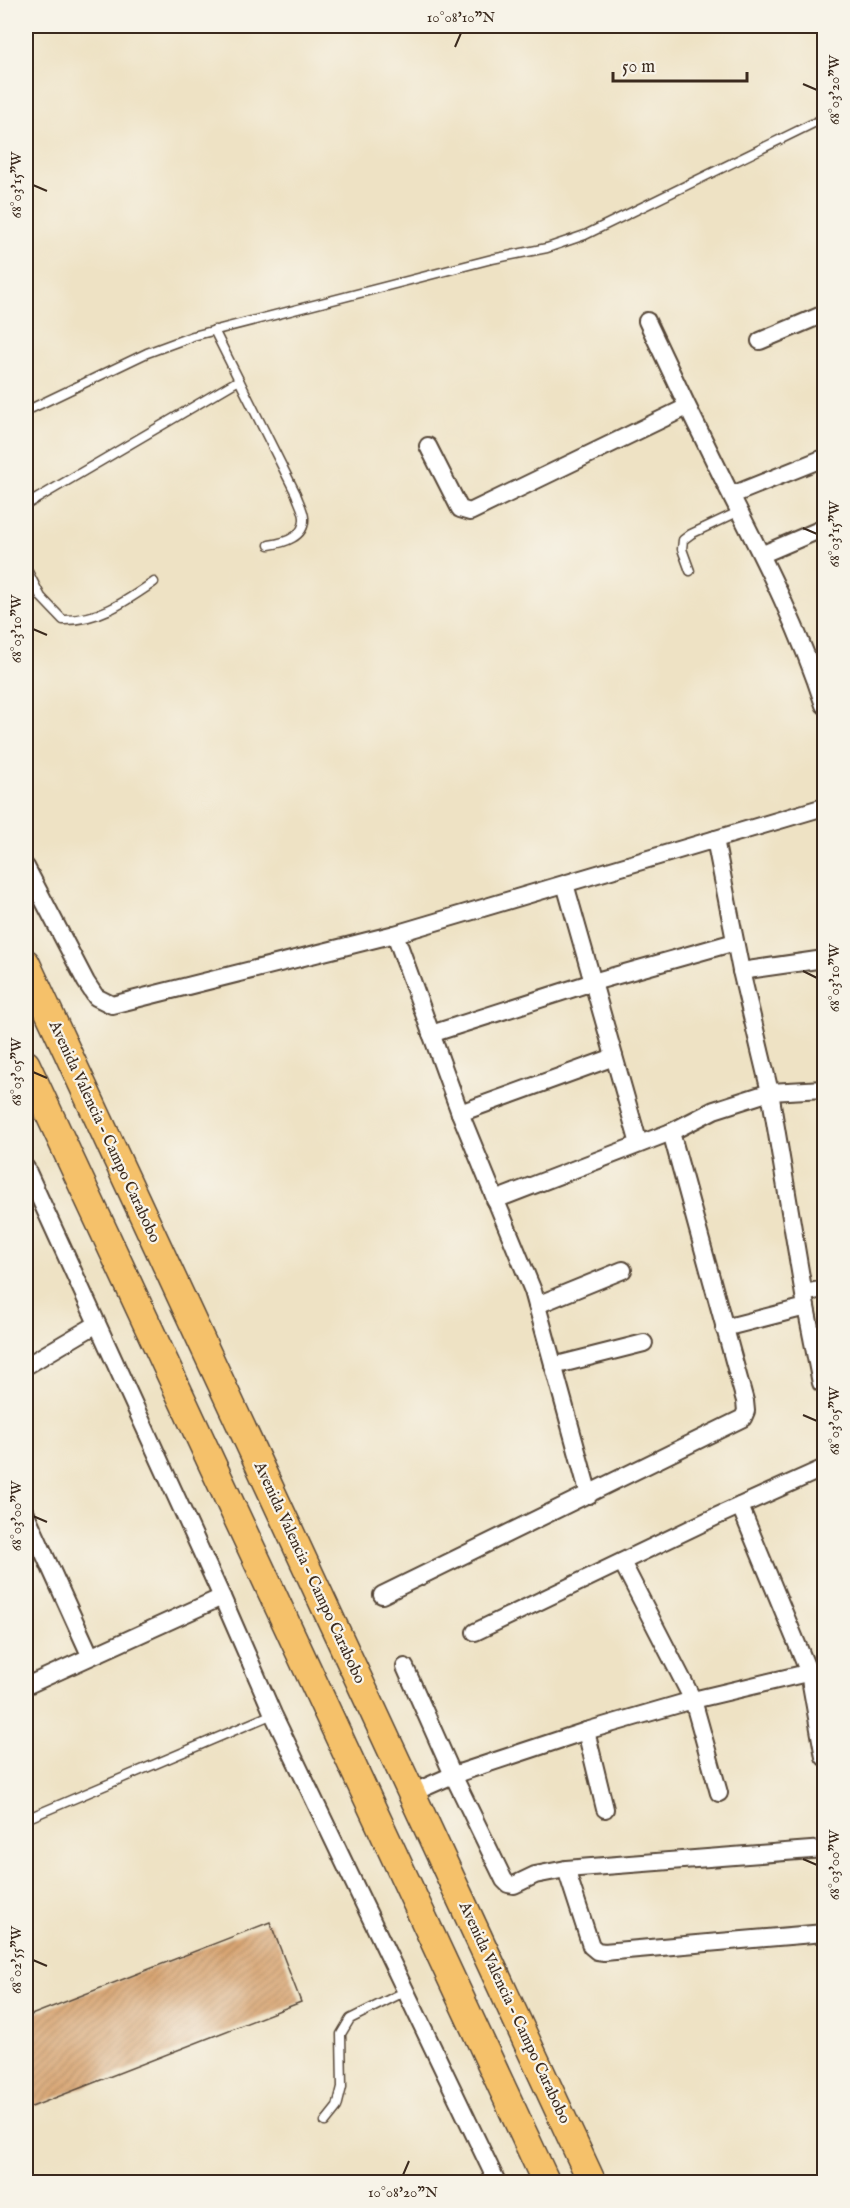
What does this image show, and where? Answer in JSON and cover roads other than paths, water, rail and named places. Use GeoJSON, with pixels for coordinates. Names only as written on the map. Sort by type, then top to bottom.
{"type":"FeatureCollection","features":[{"type":"Feature","properties":{"kind":"highway","name":"Avenida Valencia - Campo Carabobo"},"geometry":{"type":"LineString","coordinates":[[26,963],[592,2182]]}},
{"type":"Feature","properties":{"kind":"highway"},"geometry":{"type":"LineString","coordinates":[[26,1064],[546,2182]]}},
{"type":"Feature","properties":{"kind":"street"},"geometry":{"type":"LineString","coordinates":[[760,341],[825,314]]}},
{"type":"Feature","properties":{"kind":"street"},"geometry":{"type":"LineString","coordinates":[[646,321],[819,670],[825,705]]}},
{"type":"Feature","properties":{"kind":"street"},"geometry":{"type":"LineString","coordinates":[[428,446],[460,509],[470,512],[687,407]]}},
{"type":"Feature","properties":{"kind":"street"},"geometry":{"type":"LineString","coordinates":[[732,495],[825,458]]}},
{"type":"Feature","properties":{"kind":"street"},"geometry":{"type":"LineString","coordinates":[[763,554],[825,528]]}},
{"type":"Feature","properties":{"kind":"street"},"geometry":{"type":"LineString","coordinates":[[26,867],[86,982],[96,997],[112,1005],[395,934],[825,807]]}},
{"type":"Feature","properties":{"kind":"street"},"geometry":{"type":"LineString","coordinates":[[715,839],[741,971],[770,1092],[821,1383]]}},
{"type":"Feature","properties":{"kind":"street"},"geometry":{"type":"LineString","coordinates":[[565,884],[639,1144]]}},
{"type":"Feature","properties":{"kind":"street"},"geometry":{"type":"LineString","coordinates":[[395,934],[460,1113],[533,1291],[589,1495]]}},
{"type":"Feature","properties":{"kind":"street"},"geometry":{"type":"LineString","coordinates":[[430,1034],[593,982],[735,942]]}},
{"type":"Feature","properties":{"kind":"street"},"geometry":{"type":"LineString","coordinates":[[741,971],[825,959]]}},
{"type":"Feature","properties":{"kind":"street"},"geometry":{"type":"LineString","coordinates":[[460,1113],[614,1057]]}},
{"type":"Feature","properties":{"kind":"street"},"geometry":{"type":"LineString","coordinates":[[495,1200],[671,1132],[714,1110],[770,1092],[825,1089]]}},
{"type":"Feature","properties":{"kind":"street"},"geometry":{"type":"LineString","coordinates":[[382,1595],[743,1418],[746,1411],[745,1401],[671,1132]]}},
{"type":"Feature","properties":{"kind":"street"},"geometry":{"type":"LineString","coordinates":[[26,1168],[273,1714],[497,2182]]}},
{"type":"Feature","properties":{"kind":"street"},"geometry":{"type":"LineString","coordinates":[[537,1305],[622,1270]]}},
{"type":"Feature","properties":{"kind":"street"},"geometry":{"type":"LineString","coordinates":[[724,1328],[805,1300],[825,1289]]}},
{"type":"Feature","properties":{"kind":"street"},"geometry":{"type":"LineString","coordinates":[[26,1366],[97,1324]]}},
{"type":"Feature","properties":{"kind":"street"},"geometry":{"type":"LineString","coordinates":[[553,1366],[644,1342]]}},
{"type":"Feature","properties":{"kind":"street"},"geometry":{"type":"LineString","coordinates":[[475,1632],[825,1468]]}},
{"type":"Feature","properties":{"kind":"street"},"geometry":{"type":"LineString","coordinates":[[740,1506],[819,1673],[825,1757]]}},
{"type":"Feature","properties":{"kind":"street"},"geometry":{"type":"LineString","coordinates":[[26,1514],[31,1542],[90,1655]]}},
{"type":"Feature","properties":{"kind":"street"},"geometry":{"type":"LineString","coordinates":[[622,1562],[693,1700],[719,1793]]}},
{"type":"Feature","properties":{"kind":"street"},"geometry":{"type":"LineString","coordinates":[[26,1686],[222,1597]]}},
{"type":"Feature","properties":{"kind":"street"},"geometry":{"type":"LineString","coordinates":[[405,1667],[453,1775],[504,1881],[508,1884],[514,1885],[535,1875],[566,1869],[825,1850]]}},
{"type":"Feature","properties":{"kind":"street"},"geometry":{"type":"LineString","coordinates":[[412,1793],[453,1775],[586,1731],[693,1700],[819,1673]]}},
{"type":"Feature","properties":{"kind":"street"},"geometry":{"type":"LineString","coordinates":[[586,1731],[604,1809]]}},
{"type":"Feature","properties":{"kind":"street"},"geometry":{"type":"LineString","coordinates":[[566,1869],[591,1946],[597,1951],[825,1932]]}},
{"type":"Feature","properties":{"kind":"lane"},"geometry":{"type":"LineString","coordinates":[[26,411],[147,353],[214,330],[480,262],[547,248],[585,235],[825,117]]}},
{"type":"Feature","properties":{"kind":"lane"},"geometry":{"type":"LineString","coordinates":[[214,330],[296,494],[304,517],[302,529],[287,542],[269,545]]}},
{"type":"Feature","properties":{"kind":"lane"},"geometry":{"type":"LineString","coordinates":[[26,505],[239,380]]}},
{"type":"Feature","properties":{"kind":"lane"},"geometry":{"type":"LineString","coordinates":[[690,571],[682,549],[683,540],[740,511]]}},
{"type":"Feature","properties":{"kind":"lane"},"geometry":{"type":"LineString","coordinates":[[26,568],[41,597],[63,620],[80,621],[116,608],[154,582]]}},
{"type":"Feature","properties":{"kind":"lane"},"geometry":{"type":"LineString","coordinates":[[26,1819],[273,1714]]}},
{"type":"Feature","properties":{"kind":"lane"},"geometry":{"type":"LineString","coordinates":[[325,2122],[337,2107],[342,2087],[341,2034],[350,2019],[406,1991]]}}]}
